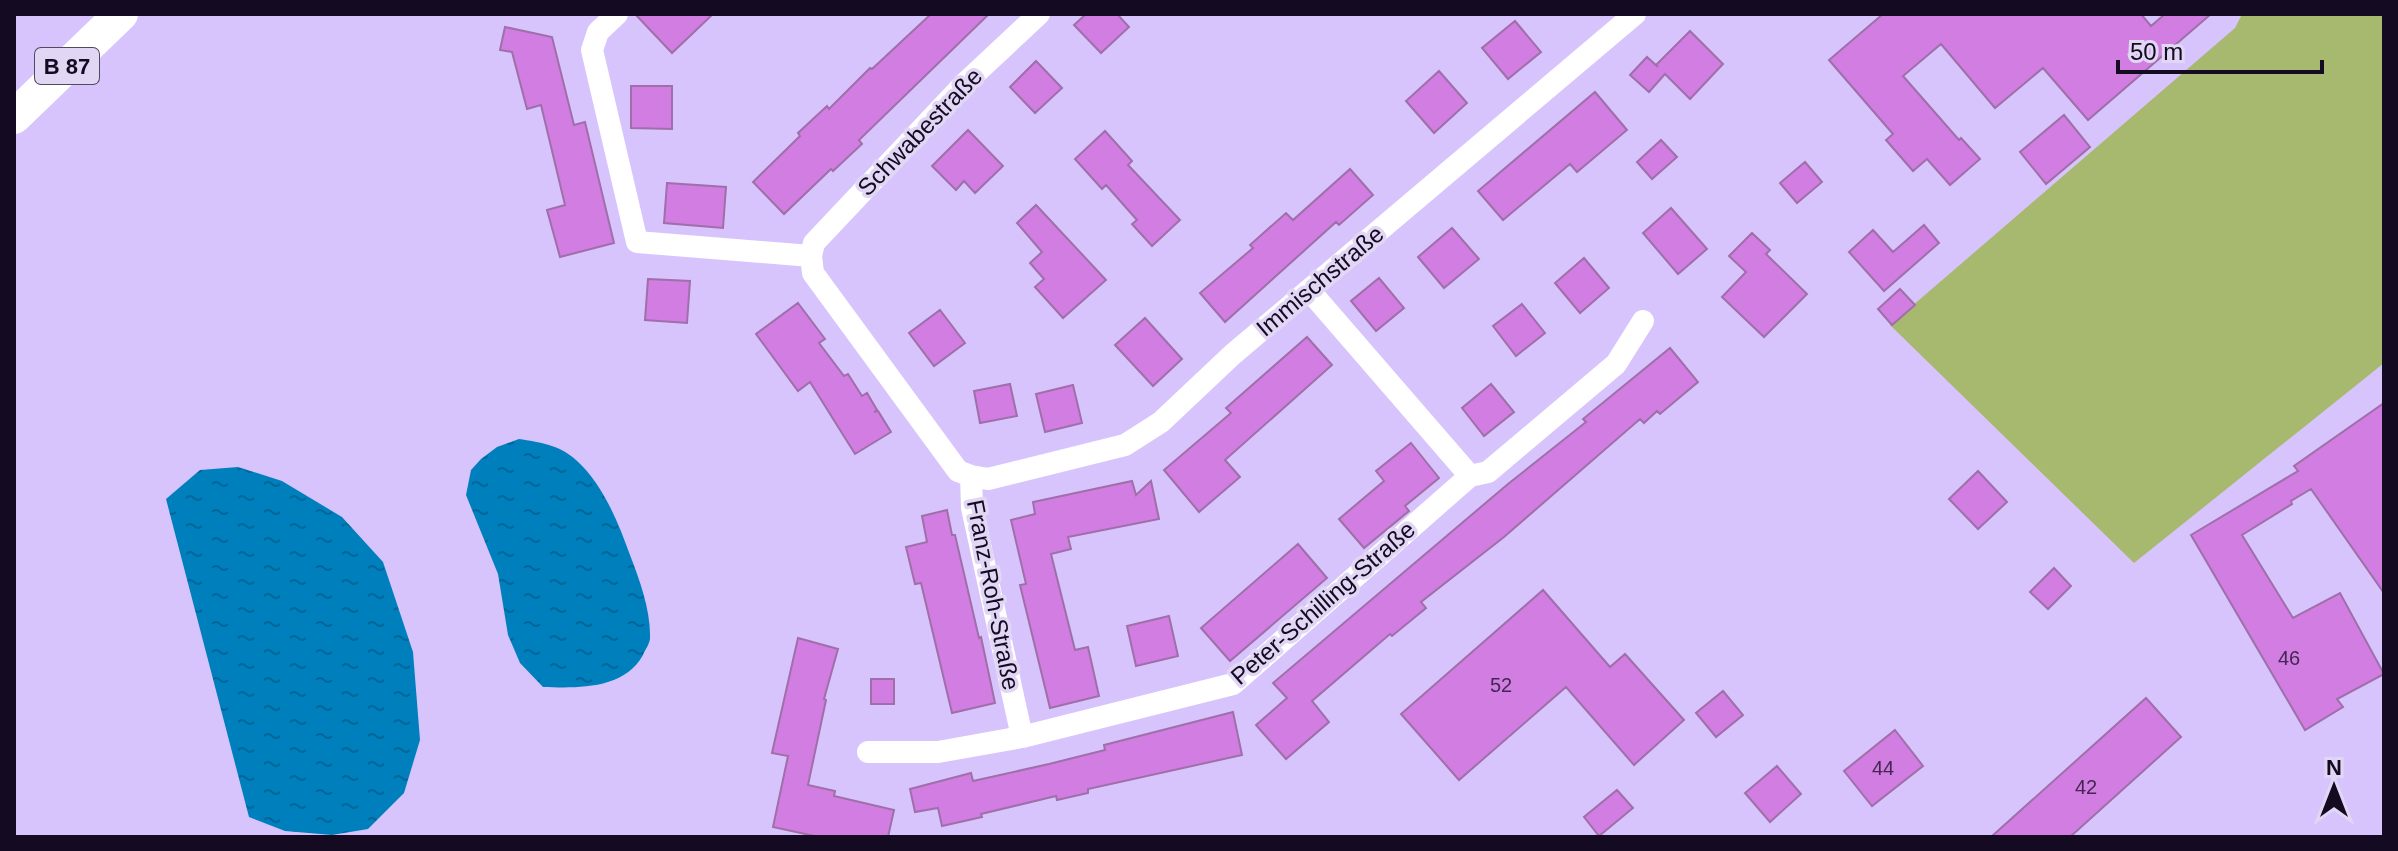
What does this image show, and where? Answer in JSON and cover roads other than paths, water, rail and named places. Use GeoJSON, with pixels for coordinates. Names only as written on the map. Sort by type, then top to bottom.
{"type":"FeatureCollection","features":[{"type":"Feature","properties":{"kind":"main road","name":"B 87"},"geometry":{"type":"LineString","coordinates":[[14,117],[121,14]]}},
{"type":"Feature","properties":{"kind":"street"},"geometry":{"type":"LineString","coordinates":[[617,14],[598,32],[592,50],[637,242],[811,256]]}},
{"type":"Feature","properties":{"kind":"street","name":"Schwabestraße"},"geometry":{"type":"LineString","coordinates":[[811,256],[814,243],[963,85],[1039,14]]}},
{"type":"Feature","properties":{"kind":"street","name":"Immischstraße"},"geometry":{"type":"LineString","coordinates":[[971,476],[988,479],[1125,445],[1161,422],[1232,355],[1635,14]]}},
{"type":"Feature","properties":{"kind":"street","name":"Franz-Roh-Straße"},"geometry":{"type":"LineString","coordinates":[[811,256],[813,273],[958,471],[971,476],[972,508],[1022,737]]}},
{"type":"Feature","properties":{"kind":"street"},"geometry":{"type":"LineString","coordinates":[[1309,290],[1470,476]]}},
{"type":"Feature","properties":{"kind":"street","name":"Peter-Schilling-Straße"},"geometry":{"type":"LineString","coordinates":[[1022,737],[1233,684],[1470,476],[1488,472],[1616,364],[1643,321]]}},
{"type":"Feature","properties":{"kind":"street"},"geometry":{"type":"LineString","coordinates":[[868,752],[938,752],[1022,737]]}},
{"type":"Feature","properties":{"kind":"water"},"geometry":{"type":"Polygon","coordinates":[[[519,439],[556,448],[576,460],[602,492],[625,542],[644,596],[650,639],[635,666],[612,681],[584,687],[543,687],[520,663],[508,635],[498,574],[466,495],[471,470],[481,459],[497,447],[519,439]]]}},
{"type":"Feature","properties":{"kind":"water"},"geometry":{"type":"Polygon","coordinates":[[[238,467],[282,481],[342,517],[383,562],[413,652],[420,740],[404,793],[368,829],[332,835],[285,831],[249,817],[166,499],[200,470],[238,467]]]}}]}
